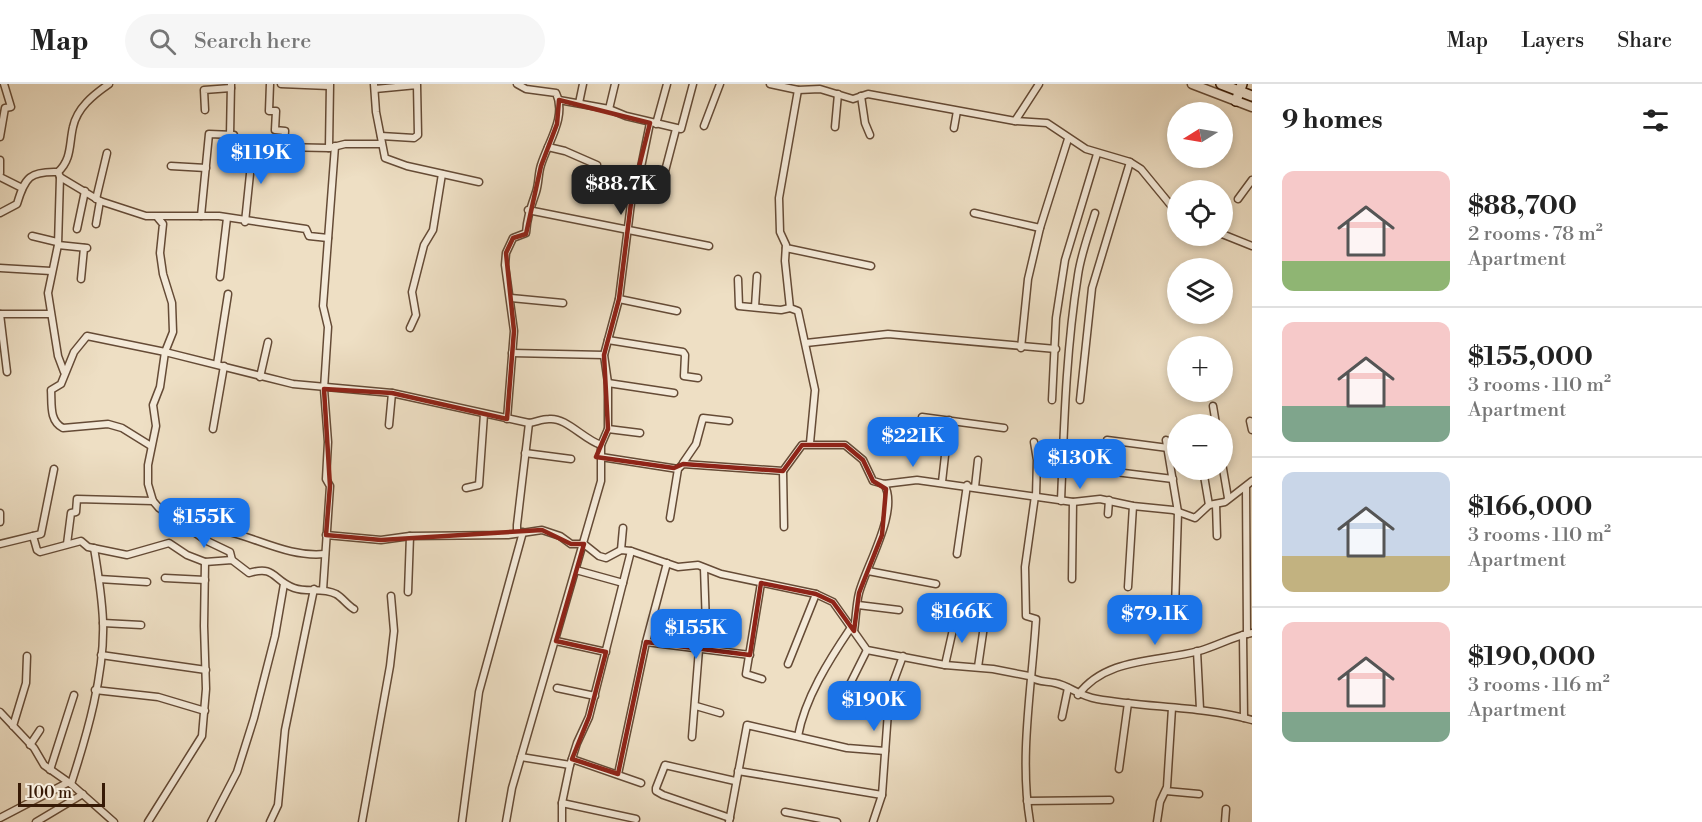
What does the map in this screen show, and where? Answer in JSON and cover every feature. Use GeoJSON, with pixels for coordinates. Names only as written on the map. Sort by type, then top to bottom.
{"type":"FeatureCollection","features":[{"type":"Feature","properties":{"kind":"main road"},"geometry":{"type":"LineString","coordinates":[[1221,84],[1252,96]]}},
{"type":"Feature","properties":{"kind":"street"},"geometry":{"type":"LineString","coordinates":[[0,137],[5,108],[11,107],[4,84]]}},
{"type":"Feature","properties":{"kind":"street"},"geometry":{"type":"LineString","coordinates":[[64,372],[58,356],[48,293],[57,244],[59,174],[70,153],[73,126],[82,107],[93,95],[109,84]]}},
{"type":"Feature","properties":{"kind":"street"},"geometry":{"type":"LineString","coordinates":[[270,84],[269,111],[276,111],[274,130],[285,131],[284,146]]}},
{"type":"Feature","properties":{"kind":"street"},"geometry":{"type":"LineString","coordinates":[[281,84],[329,85],[332,147],[323,306],[328,327],[324,389],[328,442],[326,479],[330,486],[322,590]]}},
{"type":"Feature","properties":{"kind":"street"},"geometry":{"type":"LineString","coordinates":[[507,419],[514,331],[505,265],[506,253],[513,238],[526,233],[528,210],[536,192],[541,166],[557,124],[559,100],[556,93],[526,89],[517,84]]}},
{"type":"Feature","properties":{"kind":"street"},"geometry":{"type":"LineString","coordinates":[[579,103],[583,84]]}},
{"type":"Feature","properties":{"kind":"street"},"geometry":{"type":"LineString","coordinates":[[609,109],[615,84]]}},
{"type":"Feature","properties":{"kind":"street"},"geometry":{"type":"LineString","coordinates":[[506,822],[512,788],[601,481],[601,446],[608,429],[608,383],[604,355],[619,299],[632,195],[667,84]]}},
{"type":"Feature","properties":{"kind":"street"},"geometry":{"type":"LineString","coordinates":[[559,100],[609,109],[681,129],[693,84]]}},
{"type":"Feature","properties":{"kind":"street"},"geometry":{"type":"LineString","coordinates":[[704,126],[720,84]]}},
{"type":"Feature","properties":{"kind":"street"},"geometry":{"type":"LineString","coordinates":[[770,84],[798,90],[820,89],[853,99],[868,94],[1015,121],[1047,123],[1068,139],[1097,154],[1130,162],[1150,179],[1167,200]]}},
{"type":"Feature","properties":{"kind":"street"},"geometry":{"type":"LineString","coordinates":[[1015,121],[1039,84]]}},
{"type":"Feature","properties":{"kind":"street"},"geometry":{"type":"LineString","coordinates":[[1192,84],[1239,92],[1252,107]]}},
{"type":"Feature","properties":{"kind":"street"},"geometry":{"type":"LineString","coordinates":[[201,216],[209,134],[234,135],[236,146],[332,147],[381,140],[414,138],[418,135],[417,85],[375,86],[376,111],[381,140],[385,158],[407,166],[479,182]]}},
{"type":"Feature","properties":{"kind":"street"},"geometry":{"type":"LineString","coordinates":[[205,110],[204,90],[231,86],[231,136]]}},
{"type":"Feature","properties":{"kind":"street"},"geometry":{"type":"LineString","coordinates":[[790,308],[786,248],[780,232],[779,198],[798,90]]}},
{"type":"Feature","properties":{"kind":"street"},"geometry":{"type":"LineString","coordinates":[[834,127],[838,94]]}},
{"type":"Feature","properties":{"kind":"street"},"geometry":{"type":"LineString","coordinates":[[861,96],[865,123],[870,135]]}},
{"type":"Feature","properties":{"kind":"street"},"geometry":{"type":"LineString","coordinates":[[954,128],[957,111]]}},
{"type":"Feature","properties":{"kind":"street"},"geometry":{"type":"LineString","coordinates":[[632,195],[658,198],[675,129]]}},
{"type":"Feature","properties":{"kind":"street"},"geometry":{"type":"LineString","coordinates":[[1021,348],[1028,279],[1040,228],[1068,139]]}},
{"type":"Feature","properties":{"kind":"street"},"geometry":{"type":"LineString","coordinates":[[245,222],[253,145]]}},
{"type":"Feature","properties":{"kind":"street"},"geometry":{"type":"LineString","coordinates":[[548,147],[565,151],[597,165]]}},
{"type":"Feature","properties":{"kind":"street"},"geometry":{"type":"LineString","coordinates":[[96,224],[107,153]]}},
{"type":"Feature","properties":{"kind":"street"},"geometry":{"type":"LineString","coordinates":[[1052,400],[1056,318],[1065,260],[1097,154]]}},
{"type":"Feature","properties":{"kind":"street"},"geometry":{"type":"LineString","coordinates":[[0,160],[0,175],[22,188]]}},
{"type":"Feature","properties":{"kind":"street"},"geometry":{"type":"LineString","coordinates":[[1080,400],[1092,288],[1130,162]]}},
{"type":"Feature","properties":{"kind":"street"},"geometry":{"type":"LineString","coordinates":[[171,166],[206,168]]}},
{"type":"Feature","properties":{"kind":"street"},"geometry":{"type":"LineString","coordinates":[[0,213],[17,204],[22,188],[38,171],[59,174],[98,200],[158,218],[201,216],[226,218],[306,229],[309,236],[328,238]]}},
{"type":"Feature","properties":{"kind":"street"},"geometry":{"type":"LineString","coordinates":[[410,328],[416,315],[412,292],[424,245],[433,230],[442,174]]}},
{"type":"Feature","properties":{"kind":"street"},"geometry":{"type":"LineString","coordinates":[[1238,199],[1252,180]]}},
{"type":"Feature","properties":{"kind":"street"},"geometry":{"type":"LineString","coordinates":[[78,229],[85,191]]}},
{"type":"Feature","properties":{"kind":"street"},"geometry":{"type":"LineString","coordinates":[[528,210],[709,246]]}},
{"type":"Feature","properties":{"kind":"street"},"geometry":{"type":"LineString","coordinates":[[974,213],[1040,228]]}},
{"type":"Feature","properties":{"kind":"street"},"geometry":{"type":"LineString","coordinates":[[1061,501],[1064,411],[1073,312],[1078,273],[1095,213]]}},
{"type":"Feature","properties":{"kind":"street"},"geometry":{"type":"LineString","coordinates":[[158,218],[163,224],[160,253],[163,274],[172,303],[173,332],[165,352],[160,387],[153,405],[156,426],[151,446],[148,484],[153,501],[172,518],[207,541],[230,552],[232,561]]}},
{"type":"Feature","properties":{"kind":"street"},"geometry":{"type":"LineString","coordinates":[[220,276],[226,218]]}},
{"type":"Feature","properties":{"kind":"street"},"geometry":{"type":"LineString","coordinates":[[32,236],[57,244],[86,248],[81,279]]}},
{"type":"Feature","properties":{"kind":"street"},"geometry":{"type":"LineString","coordinates":[[1233,238],[1252,246]]}},
{"type":"Feature","properties":{"kind":"street"},"geometry":{"type":"LineString","coordinates":[[786,248],[872,266]]}},
{"type":"Feature","properties":{"kind":"street"},"geometry":{"type":"LineString","coordinates":[[0,268],[51,271]]}},
{"type":"Feature","properties":{"kind":"street"},"geometry":{"type":"LineString","coordinates":[[755,307],[757,276]]}},
{"type":"Feature","properties":{"kind":"street"},"geometry":{"type":"LineString","coordinates":[[738,279],[738,306],[781,310],[790,308],[798,311],[815,390],[810,443]]}},
{"type":"Feature","properties":{"kind":"street"},"geometry":{"type":"LineString","coordinates":[[213,429],[228,294]]}},
{"type":"Feature","properties":{"kind":"street"},"geometry":{"type":"LineString","coordinates":[[511,298],[563,303]]}},
{"type":"Feature","properties":{"kind":"street"},"geometry":{"type":"LineString","coordinates":[[619,299],[677,311]]}},
{"type":"Feature","properties":{"kind":"street"},"geometry":{"type":"LineString","coordinates":[[7,372],[0,314],[50,314]]}},
{"type":"Feature","properties":{"kind":"street"},"geometry":{"type":"LineString","coordinates":[[806,343],[888,334],[1021,348],[1056,349]]}},
{"type":"Feature","properties":{"kind":"street"},"geometry":{"type":"LineString","coordinates":[[151,446],[122,428],[108,424],[63,428],[57,425],[53,418],[51,390],[61,384],[74,352],[87,336],[220,365],[260,377],[324,389],[359,388],[392,393],[529,423],[549,418],[562,421],[582,437],[601,446]]}},
{"type":"Feature","properties":{"kind":"street"},"geometry":{"type":"LineString","coordinates":[[608,340],[683,352],[685,355],[684,376],[698,378]]}},
{"type":"Feature","properties":{"kind":"street"},"geometry":{"type":"LineString","coordinates":[[260,377],[268,342]]}},
{"type":"Feature","properties":{"kind":"street"},"geometry":{"type":"LineString","coordinates":[[512,352],[604,355]]}},
{"type":"Feature","properties":{"kind":"street"},"geometry":{"type":"LineString","coordinates":[[608,383],[674,393]]}},
{"type":"Feature","properties":{"kind":"street"},"geometry":{"type":"LineString","coordinates":[[389,425],[392,393]]}},
{"type":"Feature","properties":{"kind":"street"},"geometry":{"type":"LineString","coordinates":[[1213,406],[1214,414]]}},
{"type":"Feature","properties":{"kind":"street"},"geometry":{"type":"LineString","coordinates":[[466,488],[479,485],[484,414]]}},
{"type":"Feature","properties":{"kind":"street"},"geometry":{"type":"LineString","coordinates":[[922,417],[1004,428]]}},
{"type":"Feature","properties":{"kind":"street"},"geometry":{"type":"LineString","coordinates":[[670,518],[680,466],[696,444],[703,418],[729,421]]}},
{"type":"Feature","properties":{"kind":"street"},"geometry":{"type":"LineString","coordinates":[[942,482],[949,420]]}},
{"type":"Feature","properties":{"kind":"street"},"geometry":{"type":"LineString","coordinates":[[1250,421],[1252,430]]}},
{"type":"Feature","properties":{"kind":"street"},"geometry":{"type":"LineString","coordinates":[[523,532],[517,532],[517,525],[529,423]]}},
{"type":"Feature","properties":{"kind":"street"},"geometry":{"type":"LineString","coordinates":[[608,429],[640,433]]}},
{"type":"Feature","properties":{"kind":"street"},"geometry":{"type":"LineString","coordinates":[[1107,440],[1167,448]]}},
{"type":"Feature","properties":{"kind":"street"},"geometry":{"type":"LineString","coordinates":[[1166,440],[1167,444]]}},
{"type":"Feature","properties":{"kind":"street"},"geometry":{"type":"LineString","coordinates":[[1030,822],[1027,801],[1028,725],[1036,619],[1026,616],[1025,572],[1036,496],[1034,442]]}},
{"type":"Feature","properties":{"kind":"street"},"geometry":{"type":"LineString","coordinates":[[784,527],[783,471],[802,445],[810,443],[845,445],[863,460],[873,481],[884,484],[916,480],[967,485],[1061,501],[1109,500],[1133,506],[1179,512],[1195,518],[1212,504],[1228,498],[1252,481]]}},
{"type":"Feature","properties":{"kind":"street"},"geometry":{"type":"LineString","coordinates":[[525,453],[571,459]]}},
{"type":"Feature","properties":{"kind":"street"},"geometry":{"type":"LineString","coordinates":[[601,457],[680,466],[783,471]]}},
{"type":"Feature","properties":{"kind":"street"},"geometry":{"type":"LineString","coordinates":[[975,487],[978,460]]}},
{"type":"Feature","properties":{"kind":"street"},"geometry":{"type":"LineString","coordinates":[[0,544],[41,534],[54,470]]}},
{"type":"Feature","properties":{"kind":"street"},"geometry":{"type":"LineString","coordinates":[[1099,470],[1167,478]]}},
{"type":"Feature","properties":{"kind":"street"},"geometry":{"type":"LineString","coordinates":[[1173,480],[1179,512],[1175,609]]}},
{"type":"Feature","properties":{"kind":"street"},"geometry":{"type":"LineString","coordinates":[[1206,480],[1217,536]]}},
{"type":"Feature","properties":{"kind":"street"},"geometry":{"type":"LineString","coordinates":[[1225,480],[1228,498]]}},
{"type":"Feature","properties":{"kind":"street"},"geometry":{"type":"LineString","coordinates":[[798,736],[803,711],[834,653],[852,630],[859,593],[885,519],[887,500],[884,484]]}},
{"type":"Feature","properties":{"kind":"street"},"geometry":{"type":"LineString","coordinates":[[957,554],[967,485]]}},
{"type":"Feature","properties":{"kind":"street"},"geometry":{"type":"LineString","coordinates":[[1244,718],[1247,634],[1246,487]]}},
{"type":"Feature","properties":{"kind":"street"},"geometry":{"type":"LineString","coordinates":[[68,544],[71,513],[76,512],[77,499],[153,501]]}},
{"type":"Feature","properties":{"kind":"street"},"geometry":{"type":"LineString","coordinates":[[1108,514],[1109,500]]}},
{"type":"Feature","properties":{"kind":"street"},"geometry":{"type":"LineString","coordinates":[[1072,579],[1073,502]]}},
{"type":"Feature","properties":{"kind":"street"},"geometry":{"type":"LineString","coordinates":[[1128,586],[1133,506]]}},
{"type":"Feature","properties":{"kind":"street"},"geometry":{"type":"LineString","coordinates":[[0,513],[0,522]]}},
{"type":"Feature","properties":{"kind":"street"},"geometry":{"type":"LineString","coordinates":[[621,550],[623,528]]}},
{"type":"Feature","properties":{"kind":"street"},"geometry":{"type":"LineString","coordinates":[[191,529],[223,529],[307,556],[325,554]]}},
{"type":"Feature","properties":{"kind":"street"},"geometry":{"type":"LineString","coordinates":[[326,535],[381,540],[410,536],[508,535],[542,530],[560,536],[571,544],[584,544],[606,558],[621,550],[631,551],[678,567],[698,565],[761,583],[816,594],[834,602],[867,651],[945,665],[1029,676],[1032,679],[1057,683],[1078,695],[1128,703],[1200,709],[1252,720]]}},
{"type":"Feature","properties":{"kind":"street"},"geometry":{"type":"LineString","coordinates":[[462,822],[479,692],[523,532]]}},
{"type":"Feature","properties":{"kind":"street"},"geometry":{"type":"LineString","coordinates":[[33,536],[34,544],[40,552],[47,552],[81,541],[88,547],[127,555],[169,543],[186,555],[206,562],[232,561],[249,573],[263,569],[271,571],[284,584],[297,590],[314,589],[335,594],[354,609]]}},
{"type":"Feature","properties":{"kind":"street"},"geometry":{"type":"LineString","coordinates":[[408,592],[410,536]]}},
{"type":"Feature","properties":{"kind":"street"},"geometry":{"type":"LineString","coordinates":[[0,818],[69,784],[84,746],[101,655],[103,623],[94,548]]}},
{"type":"Feature","properties":{"kind":"street"},"geometry":{"type":"LineString","coordinates":[[562,822],[562,803],[571,762],[590,717],[631,551]]}},
{"type":"Feature","properties":{"kind":"street"},"geometry":{"type":"LineString","coordinates":[[148,822],[202,736],[206,670],[204,626],[206,562]]}},
{"type":"Feature","properties":{"kind":"street"},"geometry":{"type":"LineString","coordinates":[[618,774],[646,642],[668,563]]}},
{"type":"Feature","properties":{"kind":"street"},"geometry":{"type":"LineString","coordinates":[[692,737],[699,649],[706,625],[704,568]]}},
{"type":"Feature","properties":{"kind":"street"},"geometry":{"type":"LineString","coordinates":[[576,570],[623,583]]}},
{"type":"Feature","properties":{"kind":"street"},"geometry":{"type":"LineString","coordinates":[[868,571],[936,584]]}},
{"type":"Feature","properties":{"kind":"street"},"geometry":{"type":"LineString","coordinates":[[165,578],[205,580]]}},
{"type":"Feature","properties":{"kind":"street"},"geometry":{"type":"LineString","coordinates":[[99,579],[147,582]]}},
{"type":"Feature","properties":{"kind":"street"},"geometry":{"type":"LineString","coordinates":[[761,583],[747,675],[762,679]]}},
{"type":"Feature","properties":{"kind":"street"},"geometry":{"type":"LineString","coordinates":[[211,822],[237,772],[254,718],[275,636],[284,584]]}},
{"type":"Feature","properties":{"kind":"street"},"geometry":{"type":"LineString","coordinates":[[270,822],[278,805],[285,730],[314,589]]}},
{"type":"Feature","properties":{"kind":"street"},"geometry":{"type":"LineString","coordinates":[[788,664],[816,594]]}},
{"type":"Feature","properties":{"kind":"street"},"geometry":{"type":"LineString","coordinates":[[362,822],[390,666],[394,631],[391,596]]}},
{"type":"Feature","properties":{"kind":"street"},"geometry":{"type":"LineString","coordinates":[[858,605],[899,610]]}},
{"type":"Feature","properties":{"kind":"street"},"geometry":{"type":"LineString","coordinates":[[945,665],[957,616]]}},
{"type":"Feature","properties":{"kind":"street"},"geometry":{"type":"LineString","coordinates":[[978,668],[985,619]]}},
{"type":"Feature","properties":{"kind":"street"},"geometry":{"type":"LineString","coordinates":[[103,623],[141,625]]}},
{"type":"Feature","properties":{"kind":"street"},"geometry":{"type":"LineString","coordinates":[[1078,695],[1084,688],[1110,670],[1138,661],[1197,651],[1247,634]]}},
{"type":"Feature","properties":{"kind":"street"},"geometry":{"type":"LineString","coordinates":[[556,641],[606,652]]}},
{"type":"Feature","properties":{"kind":"street"},"geometry":{"type":"LineString","coordinates":[[646,642],[750,655]]}},
{"type":"Feature","properties":{"kind":"street"},"geometry":{"type":"LineString","coordinates":[[834,704],[848,688],[867,651]]}},
{"type":"Feature","properties":{"kind":"street"},"geometry":{"type":"LineString","coordinates":[[1197,651],[1200,709]]}},
{"type":"Feature","properties":{"kind":"street"},"geometry":{"type":"LineString","coordinates":[[101,655],[206,670]]}},
{"type":"Feature","properties":{"kind":"street"},"geometry":{"type":"LineString","coordinates":[[13,726],[26,683],[27,656]]}},
{"type":"Feature","properties":{"kind":"street"},"geometry":{"type":"LineString","coordinates":[[873,822],[882,795],[891,693],[903,656]]}},
{"type":"Feature","properties":{"kind":"street"},"geometry":{"type":"LineString","coordinates":[[557,688],[595,696]]}},
{"type":"Feature","properties":{"kind":"street"},"geometry":{"type":"LineString","coordinates":[[1062,717],[1068,688]]}},
{"type":"Feature","properties":{"kind":"street"},"geometry":{"type":"LineString","coordinates":[[95,690],[158,697],[205,711]]}},
{"type":"Feature","properties":{"kind":"street"},"geometry":{"type":"LineString","coordinates":[[50,770],[74,695]]}},
{"type":"Feature","properties":{"kind":"street"},"geometry":{"type":"LineString","coordinates":[[1119,769],[1128,703]]}},
{"type":"Feature","properties":{"kind":"street"},"geometry":{"type":"LineString","coordinates":[[696,706],[720,713]]}},
{"type":"Feature","properties":{"kind":"street"},"geometry":{"type":"LineString","coordinates":[[1157,822],[1160,802],[1166,791],[1172,708]]}},
{"type":"Feature","properties":{"kind":"street"},"geometry":{"type":"LineString","coordinates":[[0,712],[30,745],[44,765],[83,794],[114,822]]}},
{"type":"Feature","properties":{"kind":"street"},"geometry":{"type":"LineString","coordinates":[[735,781],[665,765],[656,791],[730,820],[735,781],[747,725],[847,748],[885,751]]}},
{"type":"Feature","properties":{"kind":"street"},"geometry":{"type":"LineString","coordinates":[[30,745],[40,730]]}},
{"type":"Feature","properties":{"kind":"street"},"geometry":{"type":"LineString","coordinates":[[521,757],[571,762],[618,774],[641,783]]}},
{"type":"Feature","properties":{"kind":"street"},"geometry":{"type":"LineString","coordinates":[[738,771],[882,795]]}},
{"type":"Feature","properties":{"kind":"street"},"geometry":{"type":"LineString","coordinates":[[1166,791],[1199,794]]}},
{"type":"Feature","properties":{"kind":"street"},"geometry":{"type":"LineString","coordinates":[[36,822],[83,794]]}},
{"type":"Feature","properties":{"kind":"street"},"geometry":{"type":"LineString","coordinates":[[1027,801],[1110,800]]}},
{"type":"Feature","properties":{"kind":"street"},"geometry":{"type":"LineString","coordinates":[[562,803],[636,819]]}},
{"type":"Feature","properties":{"kind":"street"},"geometry":{"type":"LineString","coordinates":[[1225,822],[1226,809]]}},
{"type":"Feature","properties":{"kind":"street"},"geometry":{"type":"LineString","coordinates":[[785,812],[837,822]]}},
{"type":"Feature","properties":{"kind":"highlighted area"},"geometry":{"type":"Polygon","coordinates":[[[559,100],[650,123],[632,195],[619,299],[604,355],[608,429],[596,457],[674,468],[683,464],[783,471],[802,445],[845,445],[863,460],[873,481],[886,489],[882,535],[859,593],[854,631],[833,602],[816,594],[761,583],[750,655],[646,642],[618,774],[572,759],[589,717],[606,652],[556,641],[584,544],[571,544],[542,530],[381,540],[326,535],[330,486],[324,389],[392,393],[507,419],[514,331],[506,253],[513,238],[526,234],[541,166],[557,124],[559,100]]]}}]}
